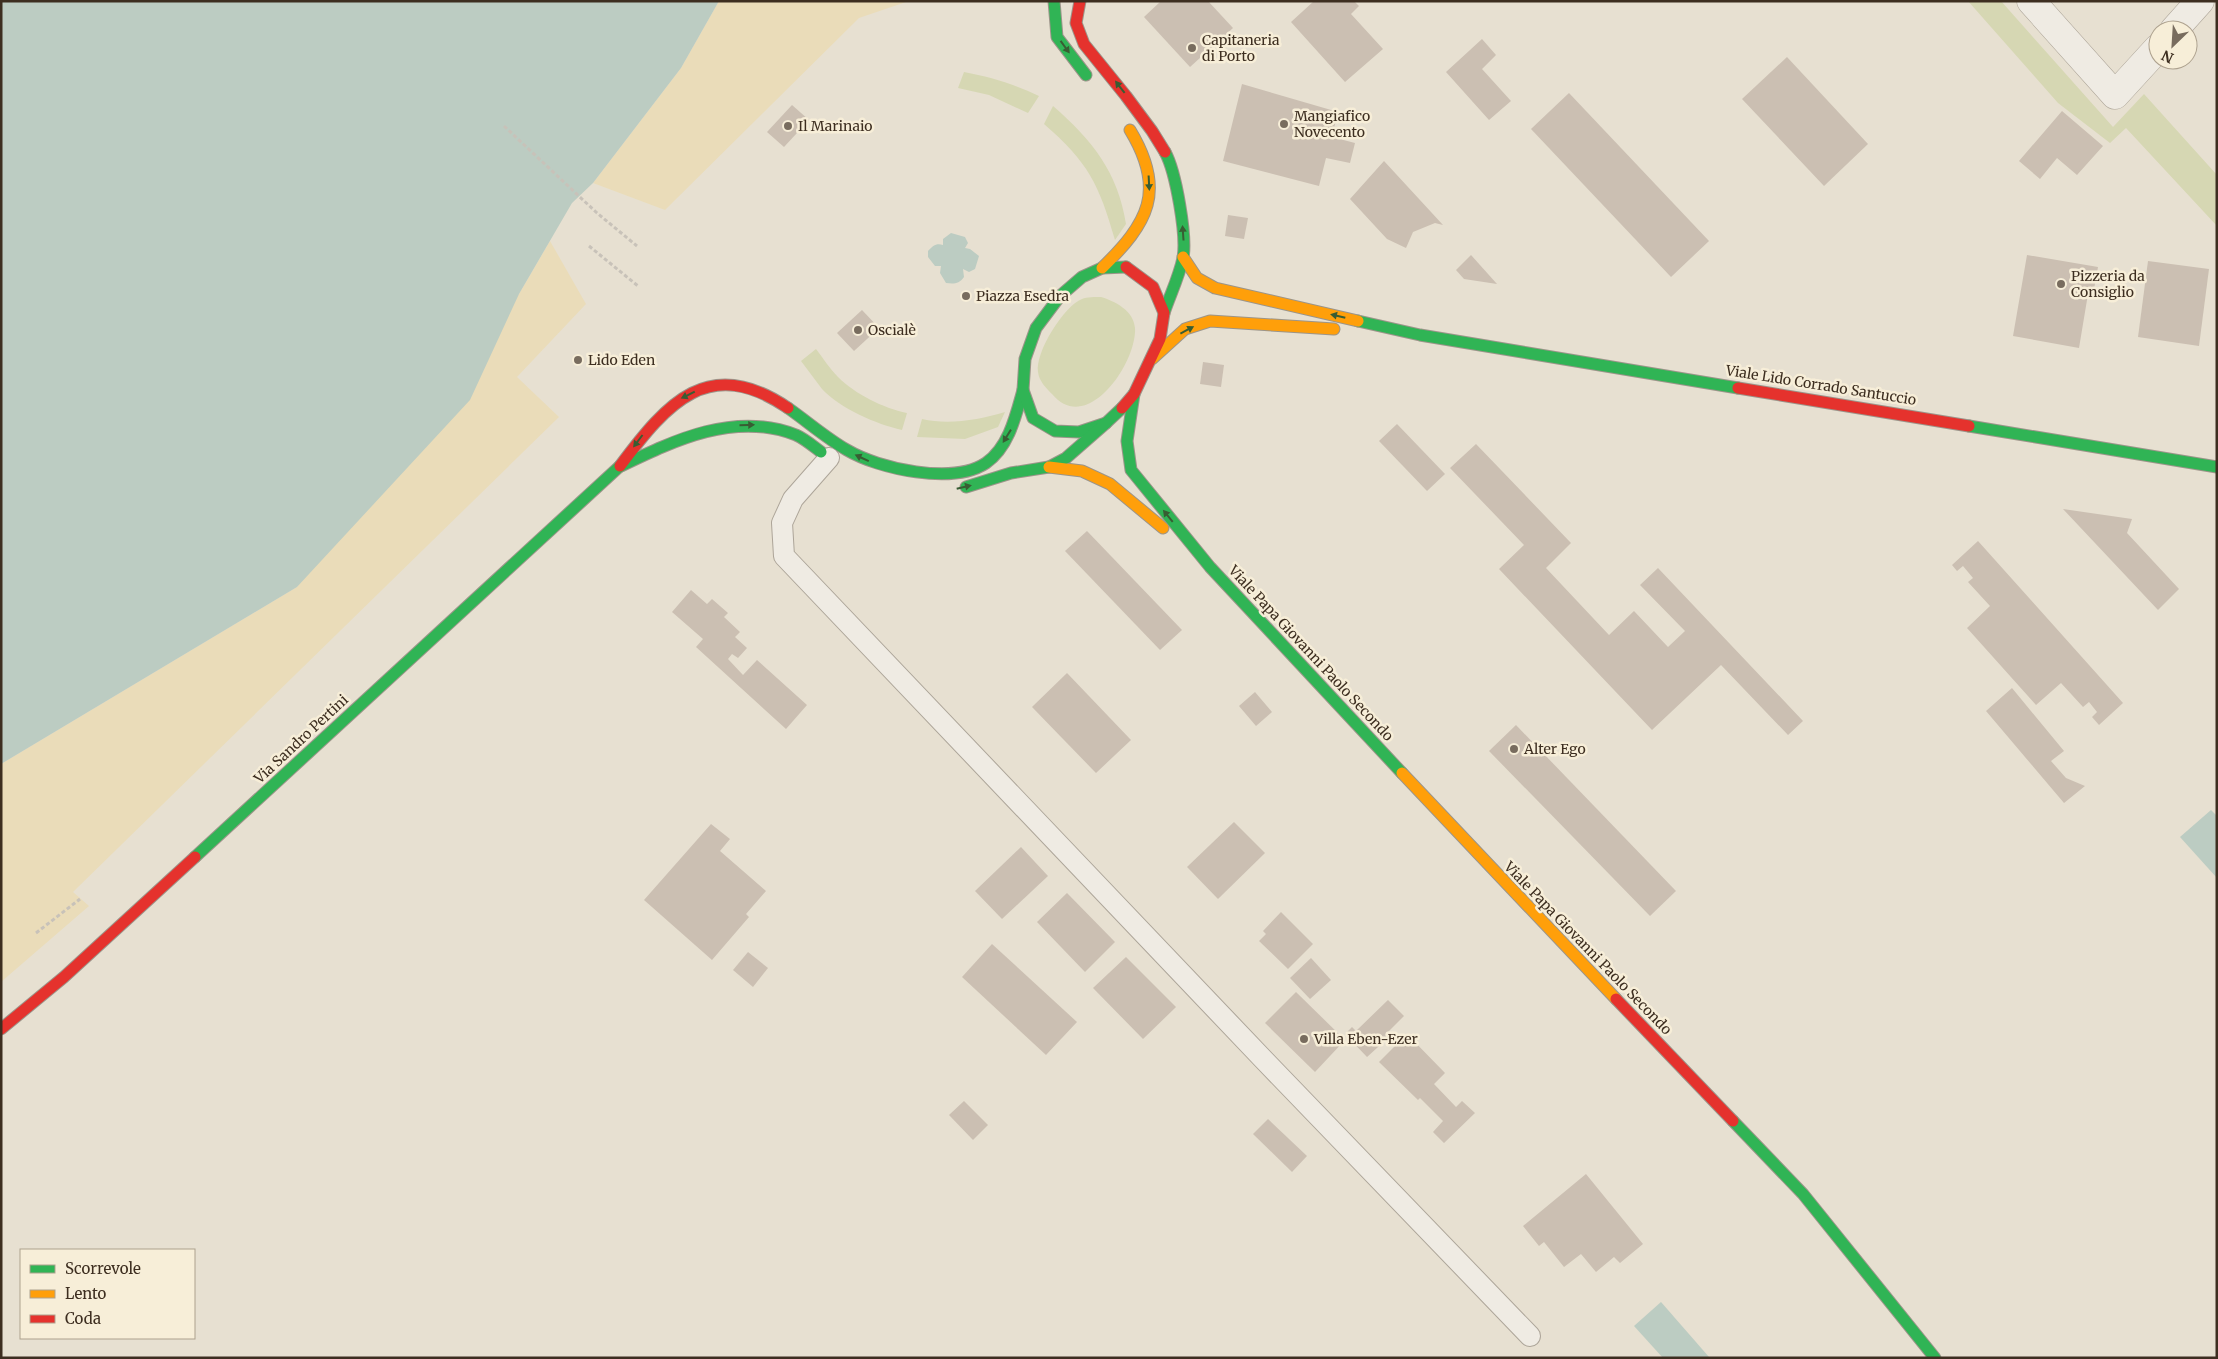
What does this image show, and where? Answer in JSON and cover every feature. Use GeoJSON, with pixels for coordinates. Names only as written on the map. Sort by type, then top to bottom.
{"type":"FeatureCollection","features":[{"type":"Feature","properties":{"kind":"street"},"geometry":{"type":"LineString","coordinates":[[1054,1],[1057,37],[1096,85]]}},
{"type":"Feature","properties":{"kind":"street"},"geometry":{"type":"LineString","coordinates":[[1049,467],[1060,451],[1106,423],[1118,413],[1134,394],[1160,339],[1173,274],[1183,258],[1183,236],[1178,194],[1168,158],[1126,96],[1084,44],[1076,23],[1080,1]]}},
{"type":"Feature","properties":{"kind":"street"},"geometry":{"type":"LineString","coordinates":[[2031,1],[2115,95],[2148,59]]}},
{"type":"Feature","properties":{"kind":"street"},"geometry":{"type":"LineString","coordinates":[[2183,20],[2200,1]]}},
{"type":"Feature","properties":{"kind":"street"},"geometry":{"type":"LineString","coordinates":[[618,468],[658,414],[687,394],[735,383],[758,392],[801,418],[849,452],[870,462],[933,474],[964,472],[985,464],[999,449],[1013,426],[1023,390],[1025,359],[1036,328],[1060,296],[1082,277],[1102,268],[1130,239],[1143,219],[1149,196],[1148,162],[1122,119]]}},
{"type":"Feature","properties":{"kind":"street"},"geometry":{"type":"LineString","coordinates":[[1183,258],[1197,278]]}},
{"type":"Feature","properties":{"kind":"street"},"geometry":{"type":"LineString","coordinates":[[1102,268],[1126,267],[1152,271]]}},
{"type":"Feature","properties":{"kind":"street"},"geometry":{"type":"LineString","coordinates":[[1126,267],[1153,287],[1164,314]]}},
{"type":"Feature","properties":{"kind":"street"},"geometry":{"type":"LineString","coordinates":[[1173,274],[1197,278],[1215,288],[1420,334]]}},
{"type":"Feature","properties":{"kind":"street"},"geometry":{"type":"LineString","coordinates":[[1150,361],[1185,329],[1210,321],[1420,334]]}},
{"type":"Feature","properties":{"kind":"street","name":"Viale Lido Corrado Santuccio"},"geometry":{"type":"LineString","coordinates":[[1420,334],[2217,467]]}},
{"type":"Feature","properties":{"kind":"street"},"geometry":{"type":"LineString","coordinates":[[1023,390],[1033,418],[1060,451],[1082,471],[1110,484],[1210,567]]}},
{"type":"Feature","properties":{"kind":"street"},"geometry":{"type":"LineString","coordinates":[[1134,394],[1126,433],[1126,456],[1131,470],[1210,567]]}},
{"type":"Feature","properties":{"kind":"street"},"geometry":{"type":"LineString","coordinates":[[718,416],[725,426]]}},
{"type":"Feature","properties":{"kind":"street"},"geometry":{"type":"LineString","coordinates":[[1033,418],[1055,431],[1080,432],[1106,423]]}},
{"type":"Feature","properties":{"kind":"street"},"geometry":{"type":"LineString","coordinates":[[618,468],[666,444],[725,426],[752,424],[770,426],[797,436],[833,460]]}},
{"type":"Feature","properties":{"kind":"street"},"geometry":{"type":"LineString","coordinates":[[956,489],[1011,472],[1049,467],[1082,471]]}},
{"type":"Feature","properties":{"kind":"street","name":"Via Sandro Pertini"},"geometry":{"type":"LineString","coordinates":[[1,1029],[64,977],[618,468]]}},
{"type":"Feature","properties":{"kind":"street","name":"Viale Papa Giovanni Paolo Secondo"},"geometry":{"type":"LineString","coordinates":[[1210,567],[1490,867],[1803,1194],[1935,1358]]}},
{"type":"Feature","properties":{"kind":"lane"},"geometry":{"type":"LineString","coordinates":[[833,460],[793,499],[782,523],[784,556],[1530,1336]]}},
{"type":"Feature","properties":{"kind":"path"},"geometry":{"type":"LineString","coordinates":[[504,126],[597,213],[637,246]]}},
{"type":"Feature","properties":{"kind":"path"},"geometry":{"type":"LineString","coordinates":[[590,246],[638,286]]}},
{"type":"Feature","properties":{"kind":"path"},"geometry":{"type":"LineString","coordinates":[[36,933],[80,899]]}},
{"type":"Feature","properties":{"kind":"green space"},"geometry":{"type":"Polygon","coordinates":[[[1968,1],[2001,1],[2113,127],[2144,94],[2217,175],[2217,226],[2126,128],[2110,143],[2058,103],[1968,1]]]}},
{"type":"Feature","properties":{"kind":"green space"},"geometry":{"type":"Polygon","coordinates":[[[964,72],[1002,81],[1039,96],[1028,113],[989,95],[958,88],[964,72]]]}},
{"type":"Feature","properties":{"kind":"green space"},"geometry":{"type":"Polygon","coordinates":[[[1053,106],[1080,131],[1091,145],[1101,158],[1117,188],[1126,224],[1115,240],[1103,204],[1090,175],[1071,150],[1044,124],[1053,106]]]}},
{"type":"Feature","properties":{"kind":"green space"},"geometry":{"type":"Polygon","coordinates":[[[1089,297],[1101,297],[1118,304],[1134,322],[1133,343],[1128,359],[1119,375],[1107,390],[1094,401],[1080,406],[1066,405],[1050,392],[1040,378],[1038,363],[1041,353],[1059,320],[1075,303],[1089,297]]]}},
{"type":"Feature","properties":{"kind":"green space"},"geometry":{"type":"Polygon","coordinates":[[[816,349],[835,374],[861,395],[879,404],[907,413],[902,430],[859,415],[839,403],[822,389],[801,361],[816,349]]]}},
{"type":"Feature","properties":{"kind":"green space"},"geometry":{"type":"Polygon","coordinates":[[[1005,412],[998,427],[965,439],[917,437],[922,419],[942,422],[964,421],[1005,412]]]}},
{"type":"Feature","properties":{"kind":"sand"},"geometry":{"type":"Polygon","coordinates":[[[719,1],[909,1],[859,18],[665,210],[593,183],[681,68],[719,1]]]}},
{"type":"Feature","properties":{"kind":"sand"},"geometry":{"type":"Polygon","coordinates":[[[550,241],[586,304],[517,377],[559,417],[73,892],[89,906],[1,982],[1,764],[297,587],[519,294],[550,241]]]}},
{"type":"Feature","properties":{"kind":"shaded area"},"geometry":{"type":"Polygon","coordinates":[[[1,1],[719,1],[681,68],[593,183],[572,203],[519,294],[470,400],[297,587],[1,764],[1,1]]]}},
{"type":"Feature","properties":{"kind":"shaded area"},"geometry":{"type":"Polygon","coordinates":[[[951,233],[965,237],[968,243],[965,248],[970,249],[979,256],[975,269],[969,272],[963,269],[964,277],[962,279],[958,282],[946,283],[940,273],[941,266],[935,266],[928,257],[928,251],[935,245],[943,245],[943,239],[951,233]]]}},
{"type":"Feature","properties":{"kind":"shaded area"},"geometry":{"type":"Polygon","coordinates":[[[2211,810],[2217,816],[2217,878],[2180,837],[2211,810]]]}},
{"type":"Feature","properties":{"kind":"shaded area"},"geometry":{"type":"Polygon","coordinates":[[[1661,1302],[1708,1358],[1663,1358],[1634,1326],[1661,1302]]]}},
{"type":"Feature","properties":{"kind":"building","name":"Capitaneria di Porto"},"geometry":{"type":"Polygon","coordinates":[[[1161,1],[1208,1],[1233,28],[1190,67],[1144,17],[1161,1]]]}},
{"type":"Feature","properties":{"kind":"building"},"geometry":{"type":"Polygon","coordinates":[[[1314,1],[1354,1],[1359,6],[1351,14],[1383,49],[1345,82],[1291,22],[1314,1]]]}},
{"type":"Feature","properties":{"kind":"building"},"geometry":{"type":"Polygon","coordinates":[[[1482,39],[1496,55],[1482,69],[1511,101],[1489,120],[1446,72],[1482,39]]]}},
{"type":"Feature","properties":{"kind":"building"},"geometry":{"type":"Polygon","coordinates":[[[1787,57],[1868,144],[1824,186],[1742,99],[1787,57]]]}},
{"type":"Feature","properties":{"kind":"building","name":"Mangiafico Novecento"},"geometry":{"type":"Polygon","coordinates":[[[1242,84],[1338,112],[1332,137],[1355,143],[1350,163],[1326,158],[1319,186],[1223,161],[1242,84]]]}},
{"type":"Feature","properties":{"kind":"building"},"geometry":{"type":"Polygon","coordinates":[[[1569,93],[1709,241],[1671,277],[1531,129],[1569,93]]]}},
{"type":"Feature","properties":{"kind":"building","name":"Il Marinaio"},"geometry":{"type":"Polygon","coordinates":[[[792,105],[809,120],[784,147],[767,132],[792,105]]]}},
{"type":"Feature","properties":{"kind":"building"},"geometry":{"type":"Polygon","coordinates":[[[2062,111],[2103,146],[2077,175],[2057,158],[2040,179],[2019,161],[2062,111]]]}},
{"type":"Feature","properties":{"kind":"building"},"geometry":{"type":"Polygon","coordinates":[[[1384,161],[1443,225],[1435,223],[1413,232],[1406,248],[1387,239],[1350,199],[1384,161]]]}},
{"type":"Feature","properties":{"kind":"building"},"geometry":{"type":"Polygon","coordinates":[[[1228,215],[1248,218],[1244,239],[1225,236],[1228,215]]]}},
{"type":"Feature","properties":{"kind":"building"},"geometry":{"type":"Polygon","coordinates":[[[1471,255],[1497,284],[1464,279],[1456,270],[1471,255]]]}},
{"type":"Feature","properties":{"kind":"building"},"geometry":{"type":"Polygon","coordinates":[[[2027,255],[2098,267],[2093,295],[2088,294],[2079,348],[2013,336],[2027,255]]]}},
{"type":"Feature","properties":{"kind":"building"},"geometry":{"type":"Polygon","coordinates":[[[2148,261],[2209,269],[2199,346],[2138,337],[2148,261]]]}},
{"type":"Feature","properties":{"kind":"building","name":"Oscialè"},"geometry":{"type":"Polygon","coordinates":[[[862,310],[879,328],[854,351],[837,333],[862,310]]]}},
{"type":"Feature","properties":{"kind":"building"},"geometry":{"type":"Polygon","coordinates":[[[1203,362],[1224,365],[1221,387],[1200,384],[1203,362]]]}},
{"type":"Feature","properties":{"kind":"building"},"geometry":{"type":"Polygon","coordinates":[[[1397,424],[1445,474],[1427,491],[1379,441],[1397,424]]]}},
{"type":"Feature","properties":{"kind":"building"},"geometry":{"type":"Polygon","coordinates":[[[1476,444],[1571,543],[1546,568],[1609,635],[1634,611],[1668,647],[1685,631],[1640,585],[1658,568],[1803,721],[1788,735],[1721,665],[1652,730],[1499,569],[1524,545],[1450,468],[1476,444]]]}},
{"type":"Feature","properties":{"kind":"building"},"geometry":{"type":"Polygon","coordinates":[[[2063,509],[2132,519],[2127,533],[2179,589],[2158,610],[2063,509]]]}},
{"type":"Feature","properties":{"kind":"building"},"geometry":{"type":"Polygon","coordinates":[[[1087,531],[1182,630],[1160,650],[1065,551],[1087,531]]]}},
{"type":"Feature","properties":{"kind":"building"},"geometry":{"type":"Polygon","coordinates":[[[1978,541],[2123,703],[2099,725],[2092,717],[2097,712],[2089,702],[2083,707],[2061,683],[2036,705],[1967,628],[1990,606],[1968,582],[1973,578],[1963,566],[1957,571],[1952,565],[1978,541]]]}},
{"type":"Feature","properties":{"kind":"building"},"geometry":{"type":"Polygon","coordinates":[[[691,590],[707,604],[712,599],[728,613],[724,617],[740,632],[735,637],[747,648],[738,658],[732,654],[728,659],[743,675],[757,660],[807,705],[786,729],[696,647],[703,639],[672,612],[691,590]]]}},
{"type":"Feature","properties":{"kind":"building"},"geometry":{"type":"Polygon","coordinates":[[[1067,673],[1131,740],[1096,773],[1032,707],[1067,673]]]}},
{"type":"Feature","properties":{"kind":"building"},"geometry":{"type":"Polygon","coordinates":[[[2012,688],[2064,751],[2051,761],[2066,778],[2085,786],[2064,803],[1986,711],[2012,688]]]}},
{"type":"Feature","properties":{"kind":"building"},"geometry":{"type":"Polygon","coordinates":[[[1255,692],[1272,712],[1256,726],[1239,706],[1255,692]]]}},
{"type":"Feature","properties":{"kind":"building"},"geometry":{"type":"Polygon","coordinates":[[[1516,725],[1676,891],[1650,916],[1489,751],[1516,725]]]}},
{"type":"Feature","properties":{"kind":"building"},"geometry":{"type":"Polygon","coordinates":[[[1234,822],[1265,853],[1218,899],[1187,867],[1234,822]]]}},
{"type":"Feature","properties":{"kind":"building"},"geometry":{"type":"Polygon","coordinates":[[[711,824],[730,839],[720,851],[766,891],[746,914],[749,917],[712,960],[644,900],[711,824]]]}},
{"type":"Feature","properties":{"kind":"building"},"geometry":{"type":"Polygon","coordinates":[[[1021,847],[1048,876],[1002,919],[975,891],[1021,847]]]}},
{"type":"Feature","properties":{"kind":"building"},"geometry":{"type":"Polygon","coordinates":[[[1067,893],[1115,942],[1085,972],[1037,922],[1067,893]]]}},
{"type":"Feature","properties":{"kind":"building"},"geometry":{"type":"Polygon","coordinates":[[[1281,912],[1313,944],[1288,969],[1259,941],[1266,934],[1263,931],[1281,912]]]}},
{"type":"Feature","properties":{"kind":"building"},"geometry":{"type":"Polygon","coordinates":[[[992,944],[1077,1022],[1046,1055],[962,977],[992,944]]]}},
{"type":"Feature","properties":{"kind":"building"},"geometry":{"type":"Polygon","coordinates":[[[748,952],[768,968],[753,987],[733,970],[748,952]]]}},
{"type":"Feature","properties":{"kind":"building"},"geometry":{"type":"Polygon","coordinates":[[[1126,957],[1176,1007],[1143,1039],[1093,988],[1126,957]]]}},
{"type":"Feature","properties":{"kind":"building"},"geometry":{"type":"Polygon","coordinates":[[[1311,958],[1331,980],[1310,999],[1290,978],[1311,958]]]}},
{"type":"Feature","properties":{"kind":"building"},"geometry":{"type":"Polygon","coordinates":[[[1296,992],[1345,1040],[1315,1072],[1265,1023],[1296,992]]]}},
{"type":"Feature","properties":{"kind":"building"},"geometry":{"type":"Polygon","coordinates":[[[1388,1000],[1404,1016],[1385,1035],[1388,1038],[1367,1057],[1345,1034],[1352,1027],[1356,1031],[1388,1000]]]}},
{"type":"Feature","properties":{"kind":"building"},"geometry":{"type":"Polygon","coordinates":[[[1407,1034],[1445,1073],[1434,1084],[1456,1107],[1462,1101],[1475,1113],[1444,1143],[1433,1132],[1443,1121],[1420,1098],[1418,1100],[1379,1062],[1407,1034]]]}},
{"type":"Feature","properties":{"kind":"building"},"geometry":{"type":"Polygon","coordinates":[[[964,1101],[988,1125],[973,1140],[949,1115],[964,1101]]]}},
{"type":"Feature","properties":{"kind":"building"},"geometry":{"type":"Polygon","coordinates":[[[1268,1119],[1307,1156],[1292,1172],[1253,1134],[1268,1119]]]}},
{"type":"Feature","properties":{"kind":"building"},"geometry":{"type":"Polygon","coordinates":[[[1586,1174],[1643,1244],[1620,1263],[1614,1257],[1596,1272],[1581,1254],[1564,1267],[1544,1242],[1539,1246],[1523,1226],[1586,1174]]]}},
{"type":"Feature","properties":{"kind":"traffic: fast"},"geometry":{"type":"LineString","coordinates":[[1054,1],[1057,37],[1086,75]]}},
{"type":"Feature","properties":{"kind":"traffic: fast"},"geometry":{"type":"LineString","coordinates":[[1164,313],[1179,272],[1184,248],[1177,189],[1165,152]]}},
{"type":"Feature","properties":{"kind":"traffic: fast"},"geometry":{"type":"LineString","coordinates":[[1122,408],[1106,423],[1079,432],[1055,431],[1033,418],[1023,390],[1025,359],[1036,328],[1060,296],[1082,277],[1102,268],[1126,267]]}},
{"type":"Feature","properties":{"kind":"traffic: fast"},"geometry":{"type":"LineString","coordinates":[[1358,321],[1420,335],[1738,388]]}},
{"type":"Feature","properties":{"kind":"traffic: fast"},"geometry":{"type":"LineString","coordinates":[[788,408],[832,440],[861,457],[916,472],[955,473],[972,470],[986,463],[994,456],[1010,430],[1023,390]]}},
{"type":"Feature","properties":{"kind":"traffic: fast"},"geometry":{"type":"LineString","coordinates":[[1134,394],[1127,441],[1131,470],[1210,567],[1402,773]]}},
{"type":"Feature","properties":{"kind":"traffic: fast"},"geometry":{"type":"LineString","coordinates":[[966,487],[1011,473],[1049,467],[1066,458],[1106,423]]}},
{"type":"Feature","properties":{"kind":"traffic: fast"},"geometry":{"type":"LineString","coordinates":[[621,466],[684,438],[728,427],[751,426],[773,428],[796,435],[821,452]]}},
{"type":"Feature","properties":{"kind":"traffic: fast"},"geometry":{"type":"LineString","coordinates":[[1969,426],[2217,467]]}},
{"type":"Feature","properties":{"kind":"traffic: fast"},"geometry":{"type":"LineString","coordinates":[[195,857],[620,466]]}},
{"type":"Feature","properties":{"kind":"traffic: fast"},"geometry":{"type":"LineString","coordinates":[[1733,1121],[1803,1194],[1935,1358]]}},
{"type":"Feature","properties":{"kind":"traffic: slow"},"geometry":{"type":"LineString","coordinates":[[1102,268],[1131,236],[1141,221],[1147,205],[1150,189],[1148,171],[1130,130]]}},
{"type":"Feature","properties":{"kind":"traffic: slow"},"geometry":{"type":"LineString","coordinates":[[1183,257],[1197,278],[1215,288],[1358,321]]}},
{"type":"Feature","properties":{"kind":"traffic: slow"},"geometry":{"type":"LineString","coordinates":[[1152,359],[1185,329],[1210,321],[1334,329]]}},
{"type":"Feature","properties":{"kind":"traffic: slow"},"geometry":{"type":"LineString","coordinates":[[1049,467],[1082,471],[1110,484],[1163,528]]}},
{"type":"Feature","properties":{"kind":"traffic: slow"},"geometry":{"type":"LineString","coordinates":[[1402,773],[1616,999]]}},
{"type":"Feature","properties":{"kind":"traffic: jam"},"geometry":{"type":"LineString","coordinates":[[1080,1],[1076,23],[1084,44],[1126,96],[1165,152]]}},
{"type":"Feature","properties":{"kind":"traffic: jam"},"geometry":{"type":"LineString","coordinates":[[1122,408],[1134,394],[1160,339],[1164,313],[1153,287],[1126,267]]}},
{"type":"Feature","properties":{"kind":"traffic: jam"},"geometry":{"type":"LineString","coordinates":[[620,466],[655,423],[673,406],[692,393],[713,386],[735,385],[760,392],[788,408]]}},
{"type":"Feature","properties":{"kind":"traffic: jam"},"geometry":{"type":"LineString","coordinates":[[1738,388],[1969,426]]}},
{"type":"Feature","properties":{"kind":"traffic: jam"},"geometry":{"type":"LineString","coordinates":[[1,1029],[64,977],[195,857]]}},
{"type":"Feature","properties":{"kind":"traffic: jam"},"geometry":{"type":"LineString","coordinates":[[1616,999],[1733,1121]]}},
{"type":"Feature","properties":{"kind":"place","name":"Capitaneria di Porto"},"geometry":{"type":"Point","coordinates":[1192,48]}},
{"type":"Feature","properties":{"kind":"place","name":"Mangiafico Novecento"},"geometry":{"type":"Point","coordinates":[1284,124]}},
{"type":"Feature","properties":{"kind":"place","name":"Il Marinaio"},"geometry":{"type":"Point","coordinates":[788,126]}},
{"type":"Feature","properties":{"kind":"place","name":"Pizzeria da Consiglio"},"geometry":{"type":"Point","coordinates":[2061,284]}},
{"type":"Feature","properties":{"kind":"place","name":"Piazza Esedra"},"geometry":{"type":"Point","coordinates":[966,296]}},
{"type":"Feature","properties":{"kind":"place","name":"Oscialè"},"geometry":{"type":"Point","coordinates":[858,330]}},
{"type":"Feature","properties":{"kind":"place","name":"Lido Eden"},"geometry":{"type":"Point","coordinates":[578,360]}},
{"type":"Feature","properties":{"kind":"place","name":"Alter Ego"},"geometry":{"type":"Point","coordinates":[1514,749]}},
{"type":"Feature","properties":{"kind":"place","name":"Villa Eben-Ezer"},"geometry":{"type":"Point","coordinates":[1304,1039]}}]}
